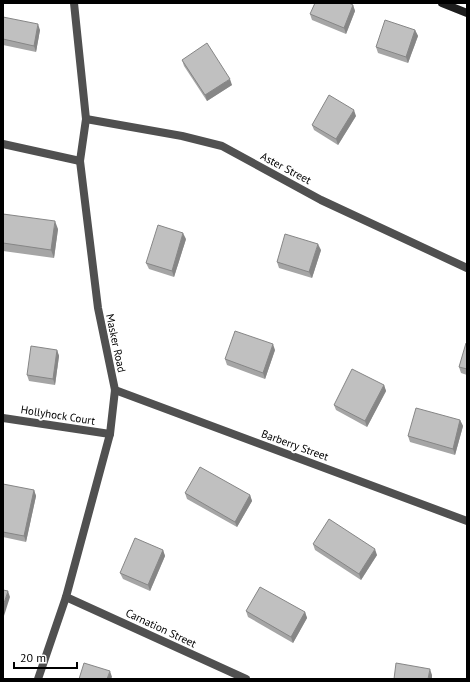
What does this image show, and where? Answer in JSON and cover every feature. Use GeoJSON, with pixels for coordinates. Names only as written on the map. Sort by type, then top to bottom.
{"type":"FeatureCollection","features":[{"type":"Feature","properties":{"kind":"street","name":"Masker Road"},"geometry":{"type":"LineString","coordinates":[[38,679],[66,597],[110,434],[115,390],[98,308],[80,161],[86,119],[74,3]]}},
{"type":"Feature","properties":{"kind":"street"},"geometry":{"type":"LineString","coordinates":[[442,3],[467,13]]}},
{"type":"Feature","properties":{"kind":"street","name":"Aster Street"},"geometry":{"type":"LineString","coordinates":[[86,119],[182,136],[222,146],[321,200],[467,268]]}},
{"type":"Feature","properties":{"kind":"street"},"geometry":{"type":"LineString","coordinates":[[3,144],[80,161]]}},
{"type":"Feature","properties":{"kind":"street","name":"Barberry Street"},"geometry":{"type":"LineString","coordinates":[[115,390],[467,521]]}},
{"type":"Feature","properties":{"kind":"street","name":"Hollyhock Court"},"geometry":{"type":"LineString","coordinates":[[3,418],[110,434]]}},
{"type":"Feature","properties":{"kind":"street","name":"Carnation Street"},"geometry":{"type":"LineString","coordinates":[[66,597],[246,679]]}},
{"type":"Feature","properties":{"kind":"building"},"geometry":{"type":"Polygon","coordinates":[[[315,3],[349,3],[353,5],[344,28],[310,14],[315,3]]]}},
{"type":"Feature","properties":{"kind":"building"},"geometry":{"type":"Polygon","coordinates":[[[3,17],[38,24],[34,46],[3,39],[3,17]]]}},
{"type":"Feature","properties":{"kind":"building"},"geometry":{"type":"Polygon","coordinates":[[[385,20],[415,30],[406,57],[376,47],[385,20]]]}},
{"type":"Feature","properties":{"kind":"building"},"geometry":{"type":"Polygon","coordinates":[[[207,43],[230,79],[205,95],[182,60],[207,43]]]}},
{"type":"Feature","properties":{"kind":"building"},"geometry":{"type":"Polygon","coordinates":[[[329,95],[354,110],[336,139],[312,125],[329,95]]]}},
{"type":"Feature","properties":{"kind":"building"},"geometry":{"type":"Polygon","coordinates":[[[3,214],[55,221],[51,250],[3,243],[3,214]]]}},
{"type":"Feature","properties":{"kind":"building"},"geometry":{"type":"Polygon","coordinates":[[[158,225],[183,233],[172,271],[146,263],[158,225]]]}},
{"type":"Feature","properties":{"kind":"building"},"geometry":{"type":"Polygon","coordinates":[[[285,234],[318,244],[309,272],[277,262],[285,234]]]}},
{"type":"Feature","properties":{"kind":"building"},"geometry":{"type":"Polygon","coordinates":[[[235,331],[273,344],[263,373],[225,359],[235,331]]]}},
{"type":"Feature","properties":{"kind":"building"},"geometry":{"type":"Polygon","coordinates":[[[467,343],[467,369],[459,367],[467,343]]]}},
{"type":"Feature","properties":{"kind":"building"},"geometry":{"type":"Polygon","coordinates":[[[31,346],[57,350],[53,379],[27,375],[31,346]]]}},
{"type":"Feature","properties":{"kind":"building"},"geometry":{"type":"Polygon","coordinates":[[[352,369],[384,385],[365,421],[334,405],[352,369]]]}},
{"type":"Feature","properties":{"kind":"building"},"geometry":{"type":"Polygon","coordinates":[[[416,408],[460,420],[453,449],[408,436],[416,408]]]}},
{"type":"Feature","properties":{"kind":"building"},"geometry":{"type":"Polygon","coordinates":[[[200,467],[250,495],[235,522],[185,493],[200,467]]]}},
{"type":"Feature","properties":{"kind":"building"},"geometry":{"type":"Polygon","coordinates":[[[3,484],[34,490],[24,536],[3,532],[3,484]]]}},
{"type":"Feature","properties":{"kind":"building"},"geometry":{"type":"Polygon","coordinates":[[[329,519],[375,549],[359,574],[313,544],[329,519]]]}},
{"type":"Feature","properties":{"kind":"building"},"geometry":{"type":"Polygon","coordinates":[[[135,538],[163,550],[148,585],[120,573],[135,538]]]}},
{"type":"Feature","properties":{"kind":"building"},"geometry":{"type":"Polygon","coordinates":[[[260,587],[305,612],[291,637],[246,611],[260,587]]]}},
{"type":"Feature","properties":{"kind":"building"},"geometry":{"type":"Polygon","coordinates":[[[3,590],[8,591],[3,606],[3,590]]]}},
{"type":"Feature","properties":{"kind":"building"},"geometry":{"type":"Polygon","coordinates":[[[84,663],[110,671],[107,679],[79,679],[84,663]]]}},
{"type":"Feature","properties":{"kind":"building"},"geometry":{"type":"Polygon","coordinates":[[[396,663],[430,669],[428,679],[394,679],[396,663]]]}}]}
